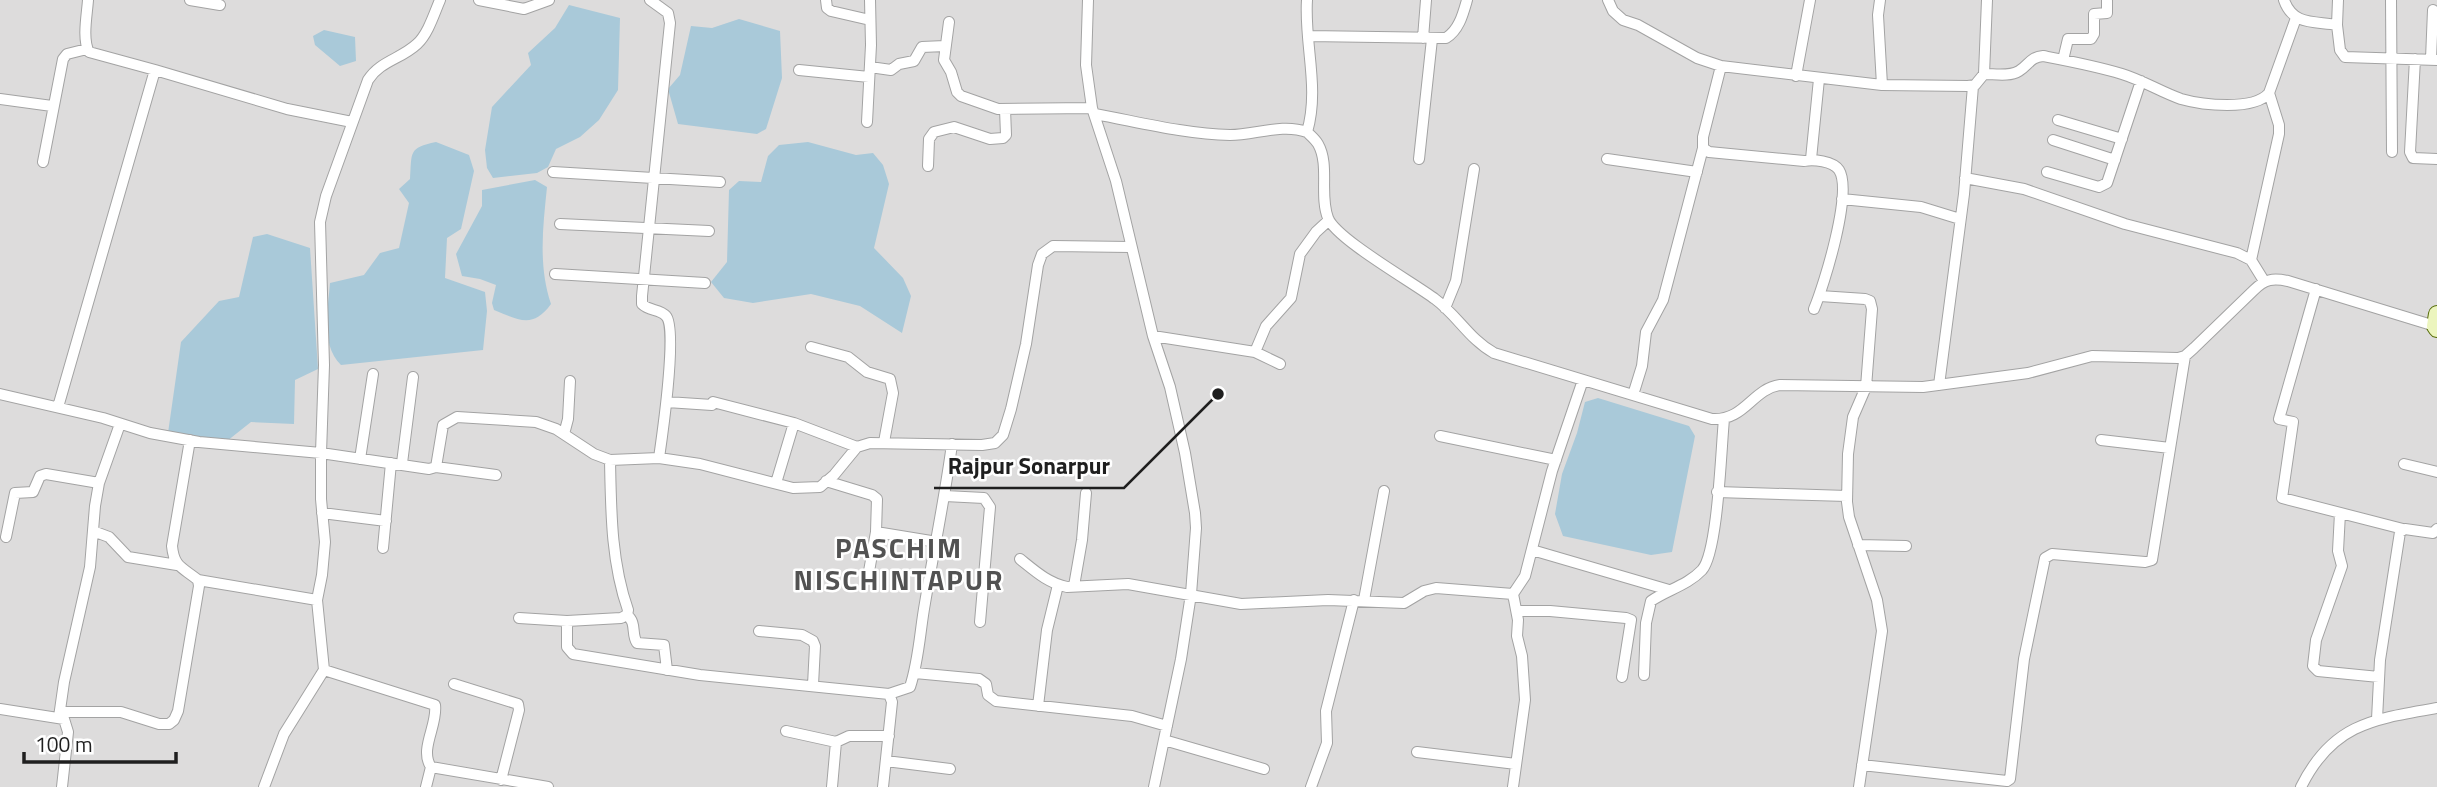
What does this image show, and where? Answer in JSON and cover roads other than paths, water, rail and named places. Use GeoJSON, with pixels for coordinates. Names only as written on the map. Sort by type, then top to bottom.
{"type":"FeatureCollection","features":[{"type":"Feature","properties":{"kind":"street"},"geometry":{"type":"LineString","coordinates":[[87,49],[88,0]]}},
{"type":"Feature","properties":{"kind":"street"},"geometry":{"type":"LineString","coordinates":[[190,0],[220,5]]}},
{"type":"Feature","properties":{"kind":"street"},"geometry":{"type":"LineString","coordinates":[[264,787],[284,734],[324,670],[317,600],[324,562],[321,453],[324,365],[320,222],[326,196],[368,80],[375,69],[416,44],[423,36],[440,0]]}},
{"type":"Feature","properties":{"kind":"street"},"geometry":{"type":"LineString","coordinates":[[479,0],[524,9],[549,0]]}},
{"type":"Feature","properties":{"kind":"street"},"geometry":{"type":"LineString","coordinates":[[650,0],[668,13],[670,23],[642,304],[663,313],[671,324],[667,402],[659,458]]}},
{"type":"Feature","properties":{"kind":"street"},"geometry":{"type":"LineString","coordinates":[[826,0],[827,8],[831,11],[870,20]]}},
{"type":"Feature","properties":{"kind":"street"},"geometry":{"type":"LineString","coordinates":[[867,122],[870,0]]}},
{"type":"Feature","properties":{"kind":"street"},"geometry":{"type":"LineString","coordinates":[[1088,0],[1086,65],[1093,111],[1116,181],[1153,336],[1170,387],[1195,513],[1191,594],[1181,659],[1154,787]]}},
{"type":"Feature","properties":{"kind":"street"},"geometry":{"type":"LineString","coordinates":[[1307,0],[1313,87],[1307,132]]}},
{"type":"Feature","properties":{"kind":"street"},"geometry":{"type":"LineString","coordinates":[[1419,159],[1428,38],[1426,0]]}},
{"type":"Feature","properties":{"kind":"street"},"geometry":{"type":"LineString","coordinates":[[1308,36],[1446,38],[1453,34],[1467,0]]}},
{"type":"Feature","properties":{"kind":"street"},"geometry":{"type":"LineString","coordinates":[[1608,0],[1623,20],[1638,25],[1697,58],[1721,66],[1882,85],[1973,86]]}},
{"type":"Feature","properties":{"kind":"street"},"geometry":{"type":"LineString","coordinates":[[1796,76],[1811,0]]}},
{"type":"Feature","properties":{"kind":"street"},"geometry":{"type":"LineString","coordinates":[[1880,0],[1878,15],[1882,85]]}},
{"type":"Feature","properties":{"kind":"street"},"geometry":{"type":"LineString","coordinates":[[1939,386],[1965,178],[1973,86],[1984,74],[1987,0]]}},
{"type":"Feature","properties":{"kind":"street"},"geometry":{"type":"LineString","coordinates":[[2284,0],[2296,18],[2306,22],[2337,25]]}},
{"type":"Feature","properties":{"kind":"street"},"geometry":{"type":"LineString","coordinates":[[2338,0],[2337,25],[2340,50],[2344,56],[2434,60],[2433,10]]}},
{"type":"Feature","properties":{"kind":"street"},"geometry":{"type":"LineString","coordinates":[[2391,0],[2392,152]]}},
{"type":"Feature","properties":{"kind":"street"},"geometry":{"type":"LineString","coordinates":[[2063,60],[2068,39],[2091,39],[2094,34],[2094,14],[2107,13],[2107,1]]}},
{"type":"Feature","properties":{"kind":"street"},"geometry":{"type":"LineString","coordinates":[[1984,74],[2011,74],[2039,56],[2104,69],[2141,81],[2181,99],[2246,104],[2259,101],[2269,93],[2296,18]]}},
{"type":"Feature","properties":{"kind":"street"},"geometry":{"type":"LineString","coordinates":[[948,22],[944,60],[957,92],[989,107],[1093,111],[1231,135],[1283,129],[1307,132],[1318,144],[1329,220],[1334,227],[1437,301],[1479,345],[1494,353],[1712,419],[1724,419],[1744,409],[1773,386],[1939,386],[2018,375],[2092,356],[2185,356]]}},
{"type":"Feature","properties":{"kind":"street"},"geometry":{"type":"LineString","coordinates":[[799,70],[891,70],[899,64],[914,61],[922,47],[945,46]]}},
{"type":"Feature","properties":{"kind":"street"},"geometry":{"type":"LineString","coordinates":[[43,162],[62,59],[67,54],[87,49],[94,54],[287,109],[352,122]]}},
{"type":"Feature","properties":{"kind":"street"},"geometry":{"type":"LineString","coordinates":[[2415,59],[2411,156],[2437,159]]}},
{"type":"Feature","properties":{"kind":"street"},"geometry":{"type":"LineString","coordinates":[[1633,395],[1642,366],[1646,332],[1663,300],[1703,148],[1703,137],[1721,66]]}},
{"type":"Feature","properties":{"kind":"street"},"geometry":{"type":"LineString","coordinates":[[58,407],[155,70]]}},
{"type":"Feature","properties":{"kind":"street"},"geometry":{"type":"LineString","coordinates":[[1811,159],[1819,79]]}},
{"type":"Feature","properties":{"kind":"street"},"geometry":{"type":"LineString","coordinates":[[2047,172],[2099,187],[2107,183],[2141,81]]}},
{"type":"Feature","properties":{"kind":"street"},"geometry":{"type":"LineString","coordinates":[[2251,260],[2279,134],[2279,125],[2269,93]]}},
{"type":"Feature","properties":{"kind":"street"},"geometry":{"type":"LineString","coordinates":[[0,99],[52,106]]}},
{"type":"Feature","properties":{"kind":"street"},"geometry":{"type":"LineString","coordinates":[[928,166],[929,139],[933,132],[954,128],[990,139],[1003,138],[1006,135],[1005,109]]}},
{"type":"Feature","properties":{"kind":"street"},"geometry":{"type":"LineString","coordinates":[[2058,120],[2122,139]]}},
{"type":"Feature","properties":{"kind":"street"},"geometry":{"type":"LineString","coordinates":[[2053,140],[2115,160]]}},
{"type":"Feature","properties":{"kind":"street"},"geometry":{"type":"LineString","coordinates":[[1703,148],[1709,152],[1804,161],[1811,159],[1834,165],[1839,170],[1842,177],[1842,199],[1832,259],[1815,309]]}},
{"type":"Feature","properties":{"kind":"street"},"geometry":{"type":"LineString","coordinates":[[1607,159],[1697,172]]}},
{"type":"Feature","properties":{"kind":"street"},"geometry":{"type":"LineString","coordinates":[[1444,308],[1456,281],[1474,169]]}},
{"type":"Feature","properties":{"kind":"street"},"geometry":{"type":"LineString","coordinates":[[553,172],[720,182]]}},
{"type":"Feature","properties":{"kind":"street"},"geometry":{"type":"LineString","coordinates":[[1965,178],[2024,189],[2125,224],[2237,253],[2251,260],[2264,281]]}},
{"type":"Feature","properties":{"kind":"street"},"geometry":{"type":"LineString","coordinates":[[1842,199],[1921,207],[1959,219]]}},
{"type":"Feature","properties":{"kind":"street"},"geometry":{"type":"LineString","coordinates":[[1255,352],[1266,326],[1291,298],[1300,254],[1329,220]]}},
{"type":"Feature","properties":{"kind":"street"},"geometry":{"type":"LineString","coordinates":[[560,223],[709,231]]}},
{"type":"Feature","properties":{"kind":"street"},"geometry":{"type":"LineString","coordinates":[[667,402],[712,404],[794,423],[857,447],[884,442],[995,443],[1003,435],[1026,344],[1042,254],[1053,246],[1130,247]]}},
{"type":"Feature","properties":{"kind":"street"},"geometry":{"type":"LineString","coordinates":[[555,274],[705,283]]}},
{"type":"Feature","properties":{"kind":"street"},"geometry":{"type":"LineString","coordinates":[[1863,765],[2007,781],[2010,779],[2024,659],[2045,558],[2052,554],[2150,561],[2155,551],[2185,356],[2264,281],[2278,279],[2436,323]]}},
{"type":"Feature","properties":{"kind":"street"},"geometry":{"type":"LineString","coordinates":[[2316,289],[2279,419],[2293,422],[2282,498],[2403,529],[2430,533],[2436,532],[2437,529]]}},
{"type":"Feature","properties":{"kind":"street"},"geometry":{"type":"LineString","coordinates":[[1820,296],[1870,301],[1872,309],[1866,387],[1850,429],[1847,496],[1849,517],[1877,600],[1882,631],[1859,787]]}},
{"type":"Feature","properties":{"kind":"street"},"geometry":{"type":"LineString","coordinates":[[1153,336],[1255,352],[1280,364]]}},
{"type":"Feature","properties":{"kind":"street"},"geometry":{"type":"LineString","coordinates":[[810,347],[848,357],[867,372],[890,379],[893,393],[884,442]]}},
{"type":"Feature","properties":{"kind":"street"},"geometry":{"type":"LineString","coordinates":[[360,459],[373,374]]}},
{"type":"Feature","properties":{"kind":"street"},"geometry":{"type":"LineString","coordinates":[[383,548],[413,377]]}},
{"type":"Feature","properties":{"kind":"street"},"geometry":{"type":"LineString","coordinates":[[1513,787],[1525,700],[1513,594],[1525,576],[1556,460],[1583,380]]}},
{"type":"Feature","properties":{"kind":"street"},"geometry":{"type":"LineString","coordinates":[[564,434],[568,419],[570,381]]}},
{"type":"Feature","properties":{"kind":"street"},"geometry":{"type":"LineString","coordinates":[[0,394],[58,407],[141,431],[190,440],[496,475]]}},
{"type":"Feature","properties":{"kind":"street"},"geometry":{"type":"LineString","coordinates":[[436,467],[443,425],[457,417],[547,425],[594,454],[610,460],[659,458],[700,464],[808,489],[820,487],[857,447]]}},
{"type":"Feature","properties":{"kind":"street"},"geometry":{"type":"LineString","coordinates":[[1644,675],[1648,608],[1651,601],[1690,580],[1704,567],[1711,550],[1724,419]]}},
{"type":"Feature","properties":{"kind":"street"},"geometry":{"type":"LineString","coordinates":[[776,483],[794,423]]}},
{"type":"Feature","properties":{"kind":"street"},"geometry":{"type":"LineString","coordinates":[[59,714],[90,567],[99,483],[120,424]]}},
{"type":"Feature","properties":{"kind":"street"},"geometry":{"type":"LineString","coordinates":[[1440,436],[1556,460]]}},
{"type":"Feature","properties":{"kind":"street"},"geometry":{"type":"LineString","coordinates":[[177,565],[172,545],[190,440]]}},
{"type":"Feature","properties":{"kind":"street"},"geometry":{"type":"LineString","coordinates":[[2101,440],[2170,448]]}},
{"type":"Feature","properties":{"kind":"street"},"geometry":{"type":"LineString","coordinates":[[567,621],[567,648],[573,654],[700,675],[888,694],[910,687],[915,673],[952,444]]}},
{"type":"Feature","properties":{"kind":"street"},"geometry":{"type":"LineString","coordinates":[[610,460],[612,522],[618,577],[628,615],[633,622],[637,643],[664,645],[667,670]]}},
{"type":"Feature","properties":{"kind":"street"},"geometry":{"type":"LineString","coordinates":[[2404,464],[2437,472]]}},
{"type":"Feature","properties":{"kind":"street"},"geometry":{"type":"LineString","coordinates":[[6,537],[15,493],[33,492],[40,476],[46,474],[99,483]]}},
{"type":"Feature","properties":{"kind":"street"},"geometry":{"type":"LineString","coordinates":[[826,481],[872,495],[877,499],[876,532],[867,577]]}},
{"type":"Feature","properties":{"kind":"street"},"geometry":{"type":"LineString","coordinates":[[1311,787],[1327,743],[1326,711],[1359,600],[1384,491]]}},
{"type":"Feature","properties":{"kind":"street"},"geometry":{"type":"LineString","coordinates":[[1717,492],[1847,496]]}},
{"type":"Feature","properties":{"kind":"street"},"geometry":{"type":"LineString","coordinates":[[1074,586],[1086,493]]}},
{"type":"Feature","properties":{"kind":"street"},"geometry":{"type":"LineString","coordinates":[[945,496],[984,498],[990,506],[980,622]]}},
{"type":"Feature","properties":{"kind":"street"},"geometry":{"type":"LineString","coordinates":[[322,513],[386,522]]}},
{"type":"Feature","properties":{"kind":"street"},"geometry":{"type":"LineString","coordinates":[[2340,513],[2338,551],[2342,566],[2316,640],[2313,666],[2318,671],[2379,677]]}},
{"type":"Feature","properties":{"kind":"street"},"geometry":{"type":"LineString","coordinates":[[2377,719],[2379,677],[2403,529]]}},
{"type":"Feature","properties":{"kind":"street"},"geometry":{"type":"LineString","coordinates":[[93,531],[109,537],[128,557],[177,565],[198,579],[317,600]]}},
{"type":"Feature","properties":{"kind":"street"},"geometry":{"type":"LineString","coordinates":[[876,532],[937,542]]}},
{"type":"Feature","properties":{"kind":"street"},"geometry":{"type":"LineString","coordinates":[[1858,545],[1906,546]]}},
{"type":"Feature","properties":{"kind":"street"},"geometry":{"type":"LineString","coordinates":[[1532,550],[1670,590]]}},
{"type":"Feature","properties":{"kind":"street"},"geometry":{"type":"LineString","coordinates":[[1020,559],[1058,585],[1128,584],[1241,604],[1359,600],[1404,603],[1436,588],[1513,594]]}},
{"type":"Feature","properties":{"kind":"street"},"geometry":{"type":"LineString","coordinates":[[0,709],[59,714],[121,712],[159,724],[169,724],[178,711],[198,579]]}},
{"type":"Feature","properties":{"kind":"street"},"geometry":{"type":"LineString","coordinates":[[1038,706],[1047,630],[1058,585]]}},
{"type":"Feature","properties":{"kind":"street"},"geometry":{"type":"LineString","coordinates":[[1517,611],[1550,611],[1630,620],[1622,677]]}},
{"type":"Feature","properties":{"kind":"street"},"geometry":{"type":"LineString","coordinates":[[519,618],[567,621],[621,618],[628,615]]}},
{"type":"Feature","properties":{"kind":"street"},"geometry":{"type":"LineString","coordinates":[[759,631],[809,637],[815,646],[813,685]]}},
{"type":"Feature","properties":{"kind":"street"},"geometry":{"type":"LineString","coordinates":[[324,670],[435,705],[436,713],[427,751],[430,767],[426,787]]}},
{"type":"Feature","properties":{"kind":"street"},"geometry":{"type":"LineString","coordinates":[[915,673],[979,679],[986,684],[991,699],[1132,716],[1167,726]]}},
{"type":"Feature","properties":{"kind":"street"},"geometry":{"type":"LineString","coordinates":[[454,684],[518,704],[519,710],[501,780]]}},
{"type":"Feature","properties":{"kind":"street"},"geometry":{"type":"LineString","coordinates":[[883,787],[892,702],[888,694]]}},
{"type":"Feature","properties":{"kind":"street"},"geometry":{"type":"LineString","coordinates":[[2301,787],[2326,748],[2342,736],[2377,719],[2437,708]]}},
{"type":"Feature","properties":{"kind":"street"},"geometry":{"type":"LineString","coordinates":[[59,714],[67,723],[68,732],[62,787]]}},
{"type":"Feature","properties":{"kind":"street"},"geometry":{"type":"LineString","coordinates":[[786,731],[836,743],[849,736],[888,736]]}},
{"type":"Feature","properties":{"kind":"street"},"geometry":{"type":"LineString","coordinates":[[1164,740],[1264,769]]}},
{"type":"Feature","properties":{"kind":"street"},"geometry":{"type":"LineString","coordinates":[[832,787],[836,743]]}},
{"type":"Feature","properties":{"kind":"street"},"geometry":{"type":"LineString","coordinates":[[1417,751],[1516,764]]}},
{"type":"Feature","properties":{"kind":"street"},"geometry":{"type":"LineString","coordinates":[[886,761],[950,769]]}},
{"type":"Feature","properties":{"kind":"street"},"geometry":{"type":"LineString","coordinates":[[430,767],[548,787]]}},
{"type":"Feature","properties":{"kind":"water"},"geometry":{"type":"Polygon","coordinates":[[[569,5],[620,18],[618,90],[599,120],[580,137],[556,149],[548,167],[537,173],[493,178],[487,168],[485,150],[492,107],[531,65],[528,53],[555,28],[569,5]]]}},
{"type":"Feature","properties":{"kind":"water"},"geometry":{"type":"Polygon","coordinates":[[[739,19],[780,31],[782,78],[766,129],[757,134],[678,124],[668,89],[680,75],[691,26],[712,28],[739,19]]]}},
{"type":"Feature","properties":{"kind":"water"},"geometry":{"type":"Polygon","coordinates":[[[324,30],[355,37],[356,61],[340,66],[315,45],[313,36],[324,30]]]}},
{"type":"Feature","properties":{"kind":"water"},"geometry":{"type":"Polygon","coordinates":[[[436,142],[469,155],[474,171],[461,229],[447,238],[445,278],[485,292],[487,311],[483,350],[341,365],[334,357],[328,337],[330,283],[364,275],[380,253],[399,248],[409,203],[399,189],[410,179],[413,153],[416,149],[436,142]]]}},
{"type":"Feature","properties":{"kind":"water"},"geometry":{"type":"Polygon","coordinates":[[[808,142],[856,155],[873,153],[883,165],[889,184],[874,248],[903,278],[911,296],[902,333],[860,306],[811,294],[753,303],[724,298],[711,282],[727,262],[729,190],[739,181],[761,182],[768,156],[779,145],[808,142]]]}},
{"type":"Feature","properties":{"kind":"water"},"geometry":{"type":"Polygon","coordinates":[[[535,180],[547,187],[543,260],[551,304],[538,317],[525,320],[494,310],[492,303],[496,285],[462,276],[456,254],[482,206],[482,190],[535,180]]]}},
{"type":"Feature","properties":{"kind":"water"},"geometry":{"type":"Polygon","coordinates":[[[267,234],[310,248],[318,369],[295,380],[294,424],[251,422],[227,441],[168,433],[181,342],[219,301],[239,297],[253,237],[267,234]]]}},
{"type":"Feature","properties":{"kind":"water"},"geometry":{"type":"Polygon","coordinates":[[[1598,398],[1689,426],[1695,436],[1672,552],[1651,555],[1563,536],[1555,514],[1562,474],[1585,402],[1598,398]]]}},
{"type":"Feature","properties":{"kind":"place","name":"Rajpur Sonarpur"},"geometry":{"type":"Point","coordinates":[1218,394]}},
{"type":"Feature","properties":{"kind":"district","name":"PASCHIM NISCHINTAPUR"},"geometry":{"type":"Point","coordinates":[899,564]}}]}
